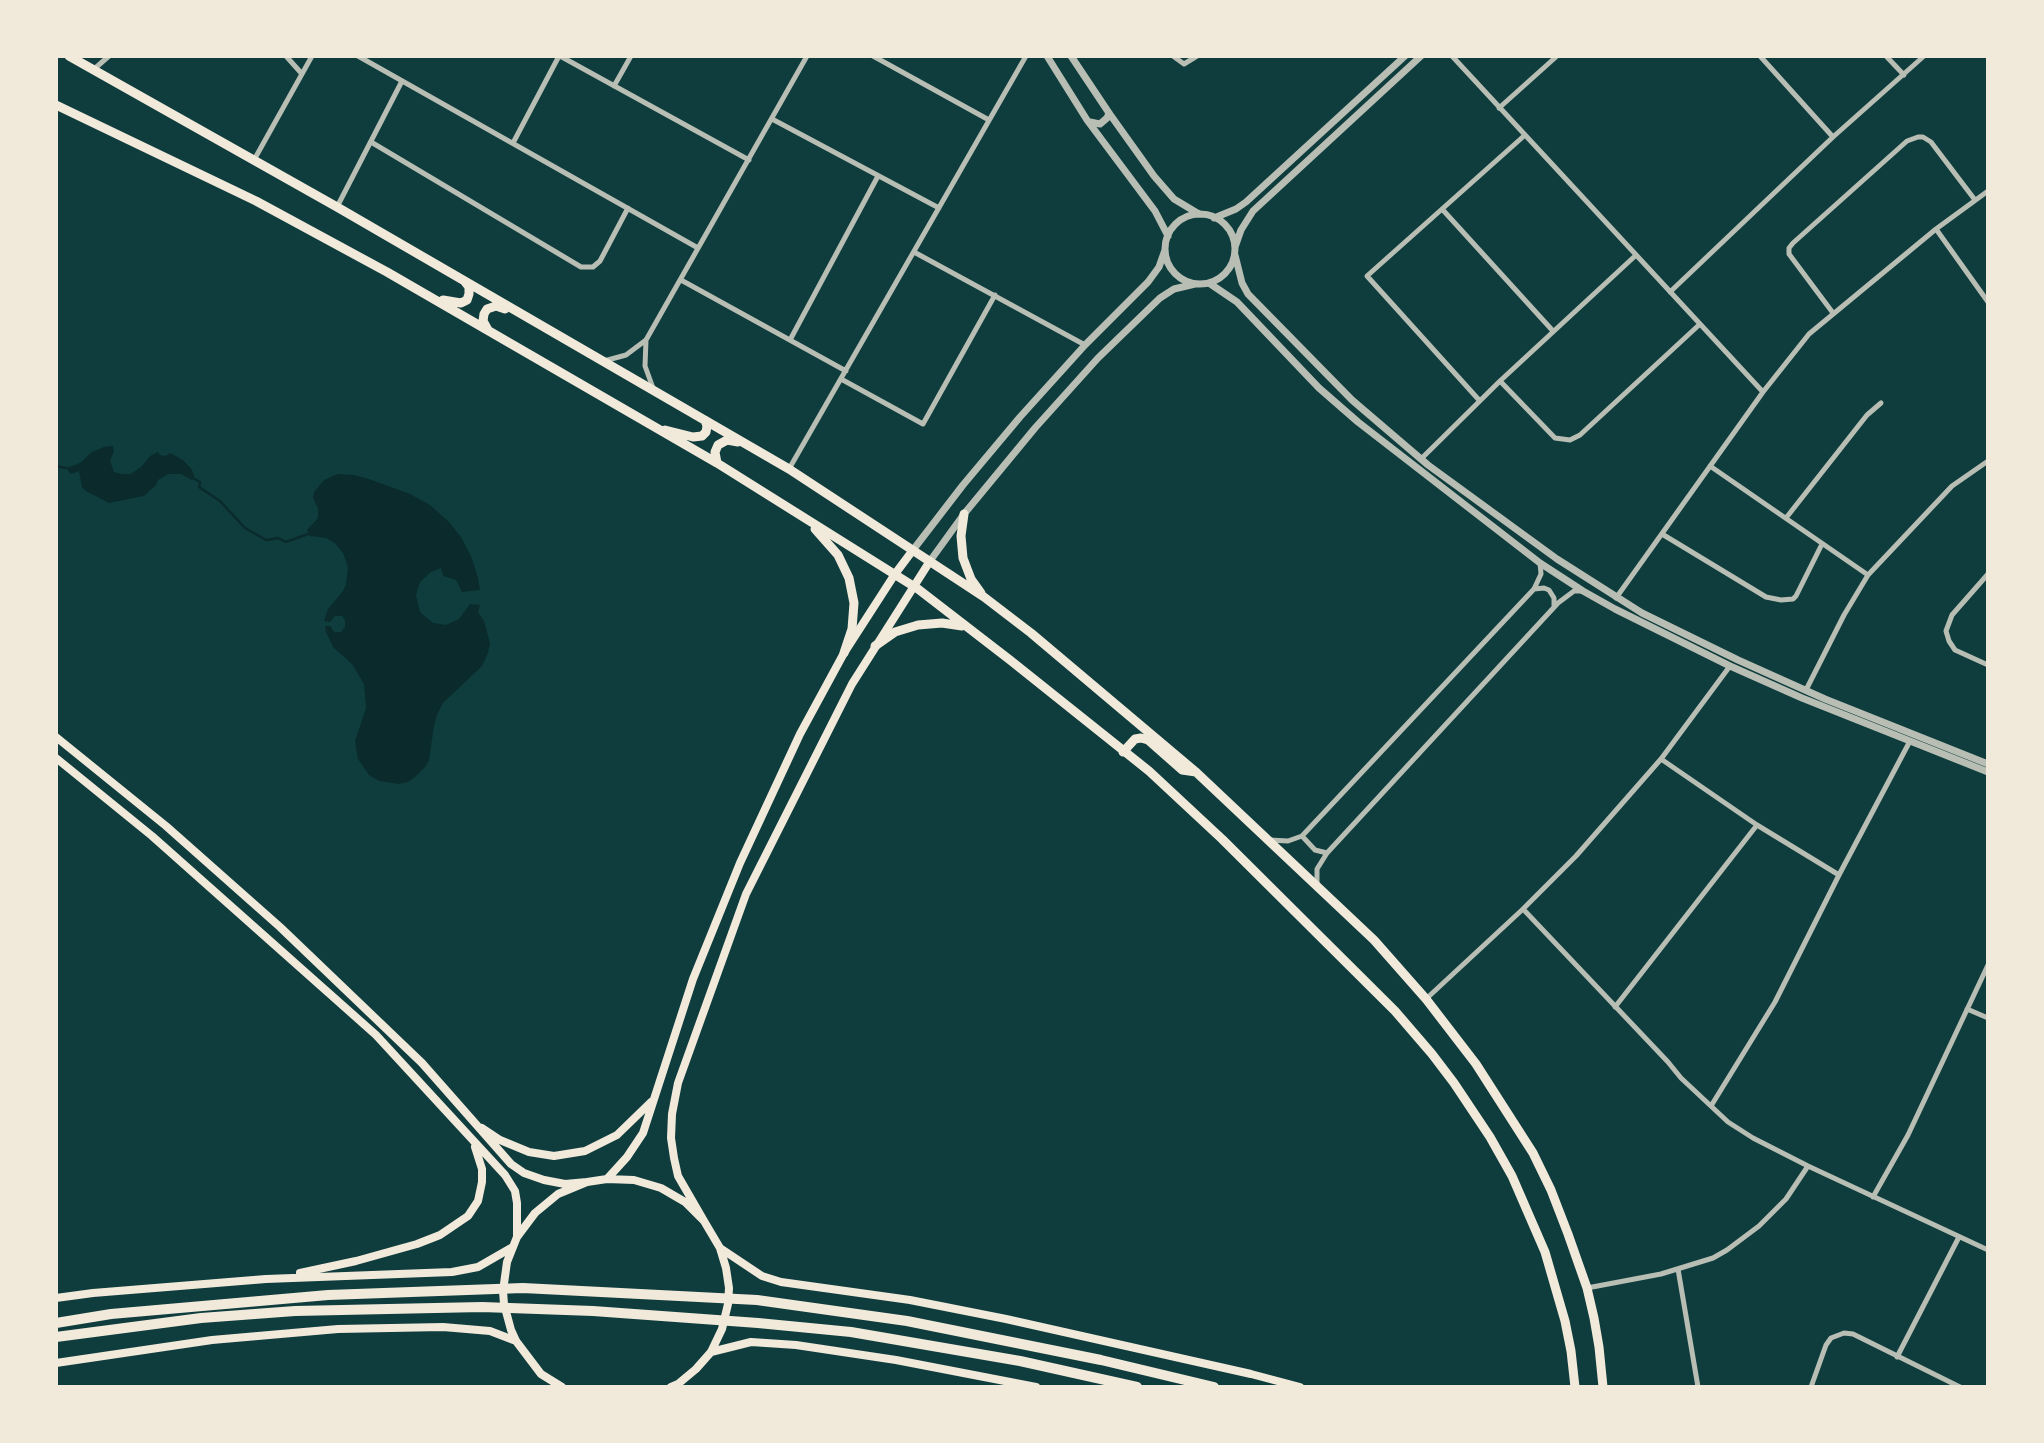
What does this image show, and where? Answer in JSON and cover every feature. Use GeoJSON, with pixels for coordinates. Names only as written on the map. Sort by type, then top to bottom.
{"type":"FeatureCollection","features":[{"type":"Feature","properties":{"kind":"highway"},"geometry":{"type":"LineString","coordinates":[[56,1320],[328,1295],[523,1288],[757,1300],[907,1321],[1223,1387]]}},
{"type":"Feature","properties":{"kind":"highway"},"geometry":{"type":"LineString","coordinates":[[56,1339],[93,1331],[201,1318],[295,1311],[482,1307],[593,1311],[851,1332],[1020,1362],[1137,1387]]}},
{"type":"Feature","properties":{"kind":"main road"},"geometry":{"type":"LineString","coordinates":[[69,56],[337,207],[789,470],[984,597],[1031,633],[1197,773],[1374,940],[1426,999],[1476,1064],[1533,1153],[1551,1190],[1587,1288],[1599,1347],[1603,1387]]}},
{"type":"Feature","properties":{"kind":"main road"},"geometry":{"type":"LineString","coordinates":[[56,105],[256,201],[425,294],[717,463],[913,586],[1149,771],[1222,839],[1385,1002],[1454,1083],[1512,1176],[1545,1252],[1565,1321],[1575,1387]]}},
{"type":"Feature","properties":{"kind":"main road"},"geometry":{"type":"LineString","coordinates":[[425,294],[461,303],[467,300],[470,294],[464,281]]}},
{"type":"Feature","properties":{"kind":"main road"},"geometry":{"type":"LineString","coordinates":[[489,331],[483,321],[484,314],[496,306],[535,322]]}},
{"type":"Feature","properties":{"kind":"main road"},"geometry":{"type":"LineString","coordinates":[[653,427],[693,437],[702,436],[706,432],[705,420]]}},
{"type":"Feature","properties":{"kind":"main road"},"geometry":{"type":"LineString","coordinates":[[717,463],[715,452],[722,441],[730,439],[753,448]]}},
{"type":"Feature","properties":{"kind":"main road"},"geometry":{"type":"LineString","coordinates":[[964,514],[961,536],[964,558],[971,579],[984,597]]}},
{"type":"Feature","properties":{"kind":"main road"},"geometry":{"type":"LineString","coordinates":[[801,516],[822,535],[838,555],[849,578],[853,603],[852,629],[844,653]]}},
{"type":"Feature","properties":{"kind":"main road"},"geometry":{"type":"LineString","coordinates":[[607,1179],[627,1157],[643,1133],[693,979],[740,863],[800,734],[844,653],[913,550]]}},
{"type":"Feature","properties":{"kind":"main road"},"geometry":{"type":"LineString","coordinates":[[674,1386],[696,1370],[711,1352],[722,1329],[729,1288],[720,1248],[678,1176],[671,1138],[678,1083],[746,894],[852,684],[930,561]]}},
{"type":"Feature","properties":{"kind":"main road"},"geometry":{"type":"LineString","coordinates":[[875,646],[895,632],[918,625],[943,623],[966,626]]}},
{"type":"Feature","properties":{"kind":"main road"},"geometry":{"type":"LineString","coordinates":[[56,737],[166,826],[280,927],[422,1063],[511,1164],[524,1173],[565,1184],[607,1179],[634,1180],[661,1188],[685,1202],[704,1221]]}},
{"type":"Feature","properties":{"kind":"main road"},"geometry":{"type":"LineString","coordinates":[[1124,752],[1135,739],[1148,740],[1182,771],[1197,773]]}},
{"type":"Feature","properties":{"kind":"main road"},"geometry":{"type":"LineString","coordinates":[[56,758],[152,836],[376,1035],[505,1175],[515,1191],[517,1237]]}},
{"type":"Feature","properties":{"kind":"main road"},"geometry":{"type":"LineString","coordinates":[[472,1122],[500,1140],[529,1152],[554,1156],[585,1151],[617,1135],[653,1100]]}},
{"type":"Feature","properties":{"kind":"main road"},"geometry":{"type":"LineString","coordinates":[[265,1279],[321,1270],[417,1244],[440,1235],[468,1216],[478,1200],[482,1169],[478,1153],[468,1135]]}},
{"type":"Feature","properties":{"kind":"main road"},"geometry":{"type":"LineString","coordinates":[[562,1387],[541,1374],[516,1341],[504,1304],[504,1276],[511,1248],[535,1213],[558,1194],[587,1182]]}},
{"type":"Feature","properties":{"kind":"main road"},"geometry":{"type":"LineString","coordinates":[[56,1298],[265,1279],[452,1272],[478,1268],[511,1248]]}},
{"type":"Feature","properties":{"kind":"main road"},"geometry":{"type":"LineString","coordinates":[[720,1248],[762,1276],[781,1282],[910,1300],[1006,1319],[1300,1387]]}},
{"type":"Feature","properties":{"kind":"main road"},"geometry":{"type":"LineString","coordinates":[[56,1363],[212,1340],[338,1329],[443,1326],[490,1331],[516,1341]]}},
{"type":"Feature","properties":{"kind":"main road"},"geometry":{"type":"LineString","coordinates":[[711,1352],[751,1342],[796,1345],[896,1360],[1036,1387]]}},
{"type":"Feature","properties":{"kind":"street"},"geometry":{"type":"LineString","coordinates":[[93,70],[109,56]]}},
{"type":"Feature","properties":{"kind":"street"},"geometry":{"type":"LineString","coordinates":[[286,56],[302,74]]}},
{"type":"Feature","properties":{"kind":"street"},"geometry":{"type":"LineString","coordinates":[[254,160],[312,56]]}},
{"type":"Feature","properties":{"kind":"street"},"geometry":{"type":"LineString","coordinates":[[358,56],[698,248]]}},
{"type":"Feature","properties":{"kind":"street"},"geometry":{"type":"LineString","coordinates":[[513,143],[560,56],[749,160]]}},
{"type":"Feature","properties":{"kind":"street"},"geometry":{"type":"LineString","coordinates":[[614,86],[631,56]]}},
{"type":"Feature","properties":{"kind":"street"},"geometry":{"type":"LineString","coordinates":[[603,361],[626,355],[646,340],[807,56]]}},
{"type":"Feature","properties":{"kind":"street"},"geometry":{"type":"LineString","coordinates":[[873,56],[989,120]]}},
{"type":"Feature","properties":{"kind":"street"},"geometry":{"type":"LineString","coordinates":[[789,470],[1026,56]]}},
{"type":"Feature","properties":{"kind":"street"},"geometry":{"type":"LineString","coordinates":[[1047,56],[1087,120],[1155,211],[1168,236]]}},
{"type":"Feature","properties":{"kind":"street"},"geometry":{"type":"LineString","coordinates":[[1072,56],[1109,114],[1167,192],[1199,215],[1214,218],[1228,229],[1242,284],[1248,294],[1352,400],[1420,459],[1557,559],[1616,598],[1726,654],[1806,690],[1988,764]]}},
{"type":"Feature","properties":{"kind":"street"},"geometry":{"type":"LineString","coordinates":[[1172,56],[1184,64],[1197,56]]}},
{"type":"Feature","properties":{"kind":"street"},"geometry":{"type":"LineString","coordinates":[[1214,218],[1246,202],[1405,56]]}},
{"type":"Feature","properties":{"kind":"street"},"geometry":{"type":"LineString","coordinates":[[930,561],[964,514],[1035,428],[1098,358],[1160,298],[1174,289],[1209,283],[1226,273],[1241,230],[1253,211],[1421,56]]}},
{"type":"Feature","properties":{"kind":"street"},"geometry":{"type":"LineString","coordinates":[[1452,56],[1763,392]]}},
{"type":"Feature","properties":{"kind":"street"},"geometry":{"type":"LineString","coordinates":[[1499,108],[1557,56]]}},
{"type":"Feature","properties":{"kind":"street"},"geometry":{"type":"LineString","coordinates":[[1760,56],[1833,137]]}},
{"type":"Feature","properties":{"kind":"street"},"geometry":{"type":"LineString","coordinates":[[1886,56],[1903,75]]}},
{"type":"Feature","properties":{"kind":"street"},"geometry":{"type":"LineString","coordinates":[[1670,292],[1833,137],[1924,56]]}},
{"type":"Feature","properties":{"kind":"street"},"geometry":{"type":"LineString","coordinates":[[337,207],[402,81]]}},
{"type":"Feature","properties":{"kind":"street"},"geometry":{"type":"LineString","coordinates":[[1087,120],[1100,124],[1109,114]]}},
{"type":"Feature","properties":{"kind":"street"},"geometry":{"type":"LineString","coordinates":[[772,119],[939,208]]}},
{"type":"Feature","properties":{"kind":"street"},"geometry":{"type":"LineString","coordinates":[[1479,400],[1367,276],[1525,135]]}},
{"type":"Feature","properties":{"kind":"street"},"geometry":{"type":"LineString","coordinates":[[1833,313],[1788,254],[1789,248],[1907,141],[1923,137],[1931,142],[1975,200]]}},
{"type":"Feature","properties":{"kind":"street"},"geometry":{"type":"LineString","coordinates":[[371,142],[581,267],[593,267],[600,261],[628,208]]}},
{"type":"Feature","properties":{"kind":"street"},"geometry":{"type":"LineString","coordinates":[[790,340],[878,176]]}},
{"type":"Feature","properties":{"kind":"street"},"geometry":{"type":"LineString","coordinates":[[1616,598],[1763,392],[1809,334],[1936,229],[1988,191]]}},
{"type":"Feature","properties":{"kind":"street"},"geometry":{"type":"LineString","coordinates":[[1442,209],[1553,331]]}},
{"type":"Feature","properties":{"kind":"street"},"geometry":{"type":"LineString","coordinates":[[913,550],[1020,417],[1085,345],[1148,282],[1159,267],[1173,228],[1180,221],[1199,215]]}},
{"type":"Feature","properties":{"kind":"street"},"geometry":{"type":"LineString","coordinates":[[1936,229],[1988,302]]}},
{"type":"Feature","properties":{"kind":"street"},"geometry":{"type":"LineString","coordinates":[[1165,250],[1171,268],[1186,281],[1195,284]]}},
{"type":"Feature","properties":{"kind":"street"},"geometry":{"type":"LineString","coordinates":[[914,252],[1085,345]]}},
{"type":"Feature","properties":{"kind":"street"},"geometry":{"type":"LineString","coordinates":[[1420,459],[1479,400],[1635,256]]}},
{"type":"Feature","properties":{"kind":"street"},"geometry":{"type":"LineString","coordinates":[[681,280],[846,371]]}},
{"type":"Feature","properties":{"kind":"street"},"geometry":{"type":"LineString","coordinates":[[1209,283],[1237,302],[1319,387],[1359,422],[1540,563],[1583,591],[1730,666],[1802,698],[1988,772]]}},
{"type":"Feature","properties":{"kind":"street"},"geometry":{"type":"LineString","coordinates":[[841,379],[923,424],[995,295]]}},
{"type":"Feature","properties":{"kind":"street"},"geometry":{"type":"LineString","coordinates":[[1500,381],[1555,438],[1570,440],[1580,435],[1700,324]]}},
{"type":"Feature","properties":{"kind":"street"},"geometry":{"type":"LineString","coordinates":[[646,340],[645,366],[653,389]]}},
{"type":"Feature","properties":{"kind":"street"},"geometry":{"type":"LineString","coordinates":[[1786,519],[1867,415],[1881,403]]}},
{"type":"Feature","properties":{"kind":"street"},"geometry":{"type":"LineString","coordinates":[[1806,690],[1844,615],[1868,575],[1952,486],[1986,464]]}},
{"type":"Feature","properties":{"kind":"street"},"geometry":{"type":"LineString","coordinates":[[1710,467],[1868,575]]}},
{"type":"Feature","properties":{"kind":"street"},"geometry":{"type":"LineString","coordinates":[[1662,534],[1766,597],[1781,600],[1797,596],[1822,544]]}},
{"type":"Feature","properties":{"kind":"street"},"geometry":{"type":"LineString","coordinates":[[1265,838],[1280,842],[1302,836],[1534,589],[1541,575],[1540,563]]}},
{"type":"Feature","properties":{"kind":"street"},"geometry":{"type":"LineString","coordinates":[[1988,574],[1952,615],[1947,631],[1955,650],[1988,665]]}},
{"type":"Feature","properties":{"kind":"street"},"geometry":{"type":"LineString","coordinates":[[1534,589],[1544,588],[1552,593],[1555,598],[1553,608]]}},
{"type":"Feature","properties":{"kind":"street"},"geometry":{"type":"LineString","coordinates":[[1318,890],[1317,869],[1327,853],[1562,598],[1574,591],[1583,591]]}},
{"type":"Feature","properties":{"kind":"street"},"geometry":{"type":"LineString","coordinates":[[1426,999],[1576,856],[1661,759],[1730,666]]}},
{"type":"Feature","properties":{"kind":"street"},"geometry":{"type":"LineString","coordinates":[[1711,1105],[1779,995],[1910,741]]}},
{"type":"Feature","properties":{"kind":"street"},"geometry":{"type":"LineString","coordinates":[[1661,759],[1757,825],[1839,875]]}},
{"type":"Feature","properties":{"kind":"street"},"geometry":{"type":"LineString","coordinates":[[1615,1007],[1757,825]]}},
{"type":"Feature","properties":{"kind":"street"},"geometry":{"type":"LineString","coordinates":[[1302,836],[1315,850],[1327,853]]}},
{"type":"Feature","properties":{"kind":"street"},"geometry":{"type":"LineString","coordinates":[[1523,909],[1681,1078],[1728,1122],[1808,1166],[1988,1250]]}},
{"type":"Feature","properties":{"kind":"street"},"geometry":{"type":"LineString","coordinates":[[1873,1197],[1908,1135],[1988,965]]}},
{"type":"Feature","properties":{"kind":"street"},"geometry":{"type":"LineString","coordinates":[[1967,1009],[1988,1018]]}},
{"type":"Feature","properties":{"kind":"street"},"geometry":{"type":"LineString","coordinates":[[1587,1288],[1678,1269],[1720,1254],[1759,1226],[1786,1199],[1808,1166]]}},
{"type":"Feature","properties":{"kind":"street"},"geometry":{"type":"LineString","coordinates":[[1898,1357],[1959,1237]]}},
{"type":"Feature","properties":{"kind":"street"},"geometry":{"type":"LineString","coordinates":[[1678,1269],[1698,1387]]}},
{"type":"Feature","properties":{"kind":"street"},"geometry":{"type":"LineString","coordinates":[[1811,1387],[1826,1345],[1831,1338],[1839,1334],[1853,1334],[1960,1387]]}},
{"type":"Feature","properties":{"kind":"street"},"geometry":{"type":"LineString","coordinates":[[541,1374],[551,1387]]}},
{"type":"Feature","properties":{"kind":"water"},"geometry":{"type":"Polygon","coordinates":[[[113,446],[110,461],[114,472],[131,474],[150,456],[158,452],[166,456],[170,453],[183,460],[192,470],[195,479],[181,474],[168,474],[158,480],[144,496],[109,503],[82,487],[79,471],[71,474],[66,468],[80,463],[92,452],[113,446]]]}},
{"type":"Feature","properties":{"kind":"water"},"geometry":{"type":"Polygon","coordinates":[[[338,474],[369,479],[410,494],[430,505],[461,537],[478,578],[480,590],[462,592],[456,580],[443,576],[441,568],[431,572],[420,582],[416,595],[420,612],[433,623],[446,625],[459,619],[470,604],[480,605],[478,612],[484,621],[490,643],[482,666],[443,703],[434,726],[426,766],[408,782],[399,784],[379,781],[369,775],[358,759],[355,741],[366,708],[364,684],[352,664],[333,647],[326,632],[325,626],[330,626],[334,632],[341,632],[345,627],[342,616],[335,616],[330,622],[324,621],[328,609],[343,591],[348,567],[343,553],[335,543],[326,538],[310,536],[307,530],[318,518],[314,492],[324,480],[338,474]]]}},
{"type":"Feature","properties":{"kind":"waterway"},"geometry":{"type":"LineString","coordinates":[[56,466],[66,468]]}},
{"type":"Feature","properties":{"kind":"waterway"},"geometry":{"type":"LineString","coordinates":[[195,479],[200,482],[199,487],[220,501],[245,528],[266,540],[278,538],[286,542],[308,534]]}}]}
